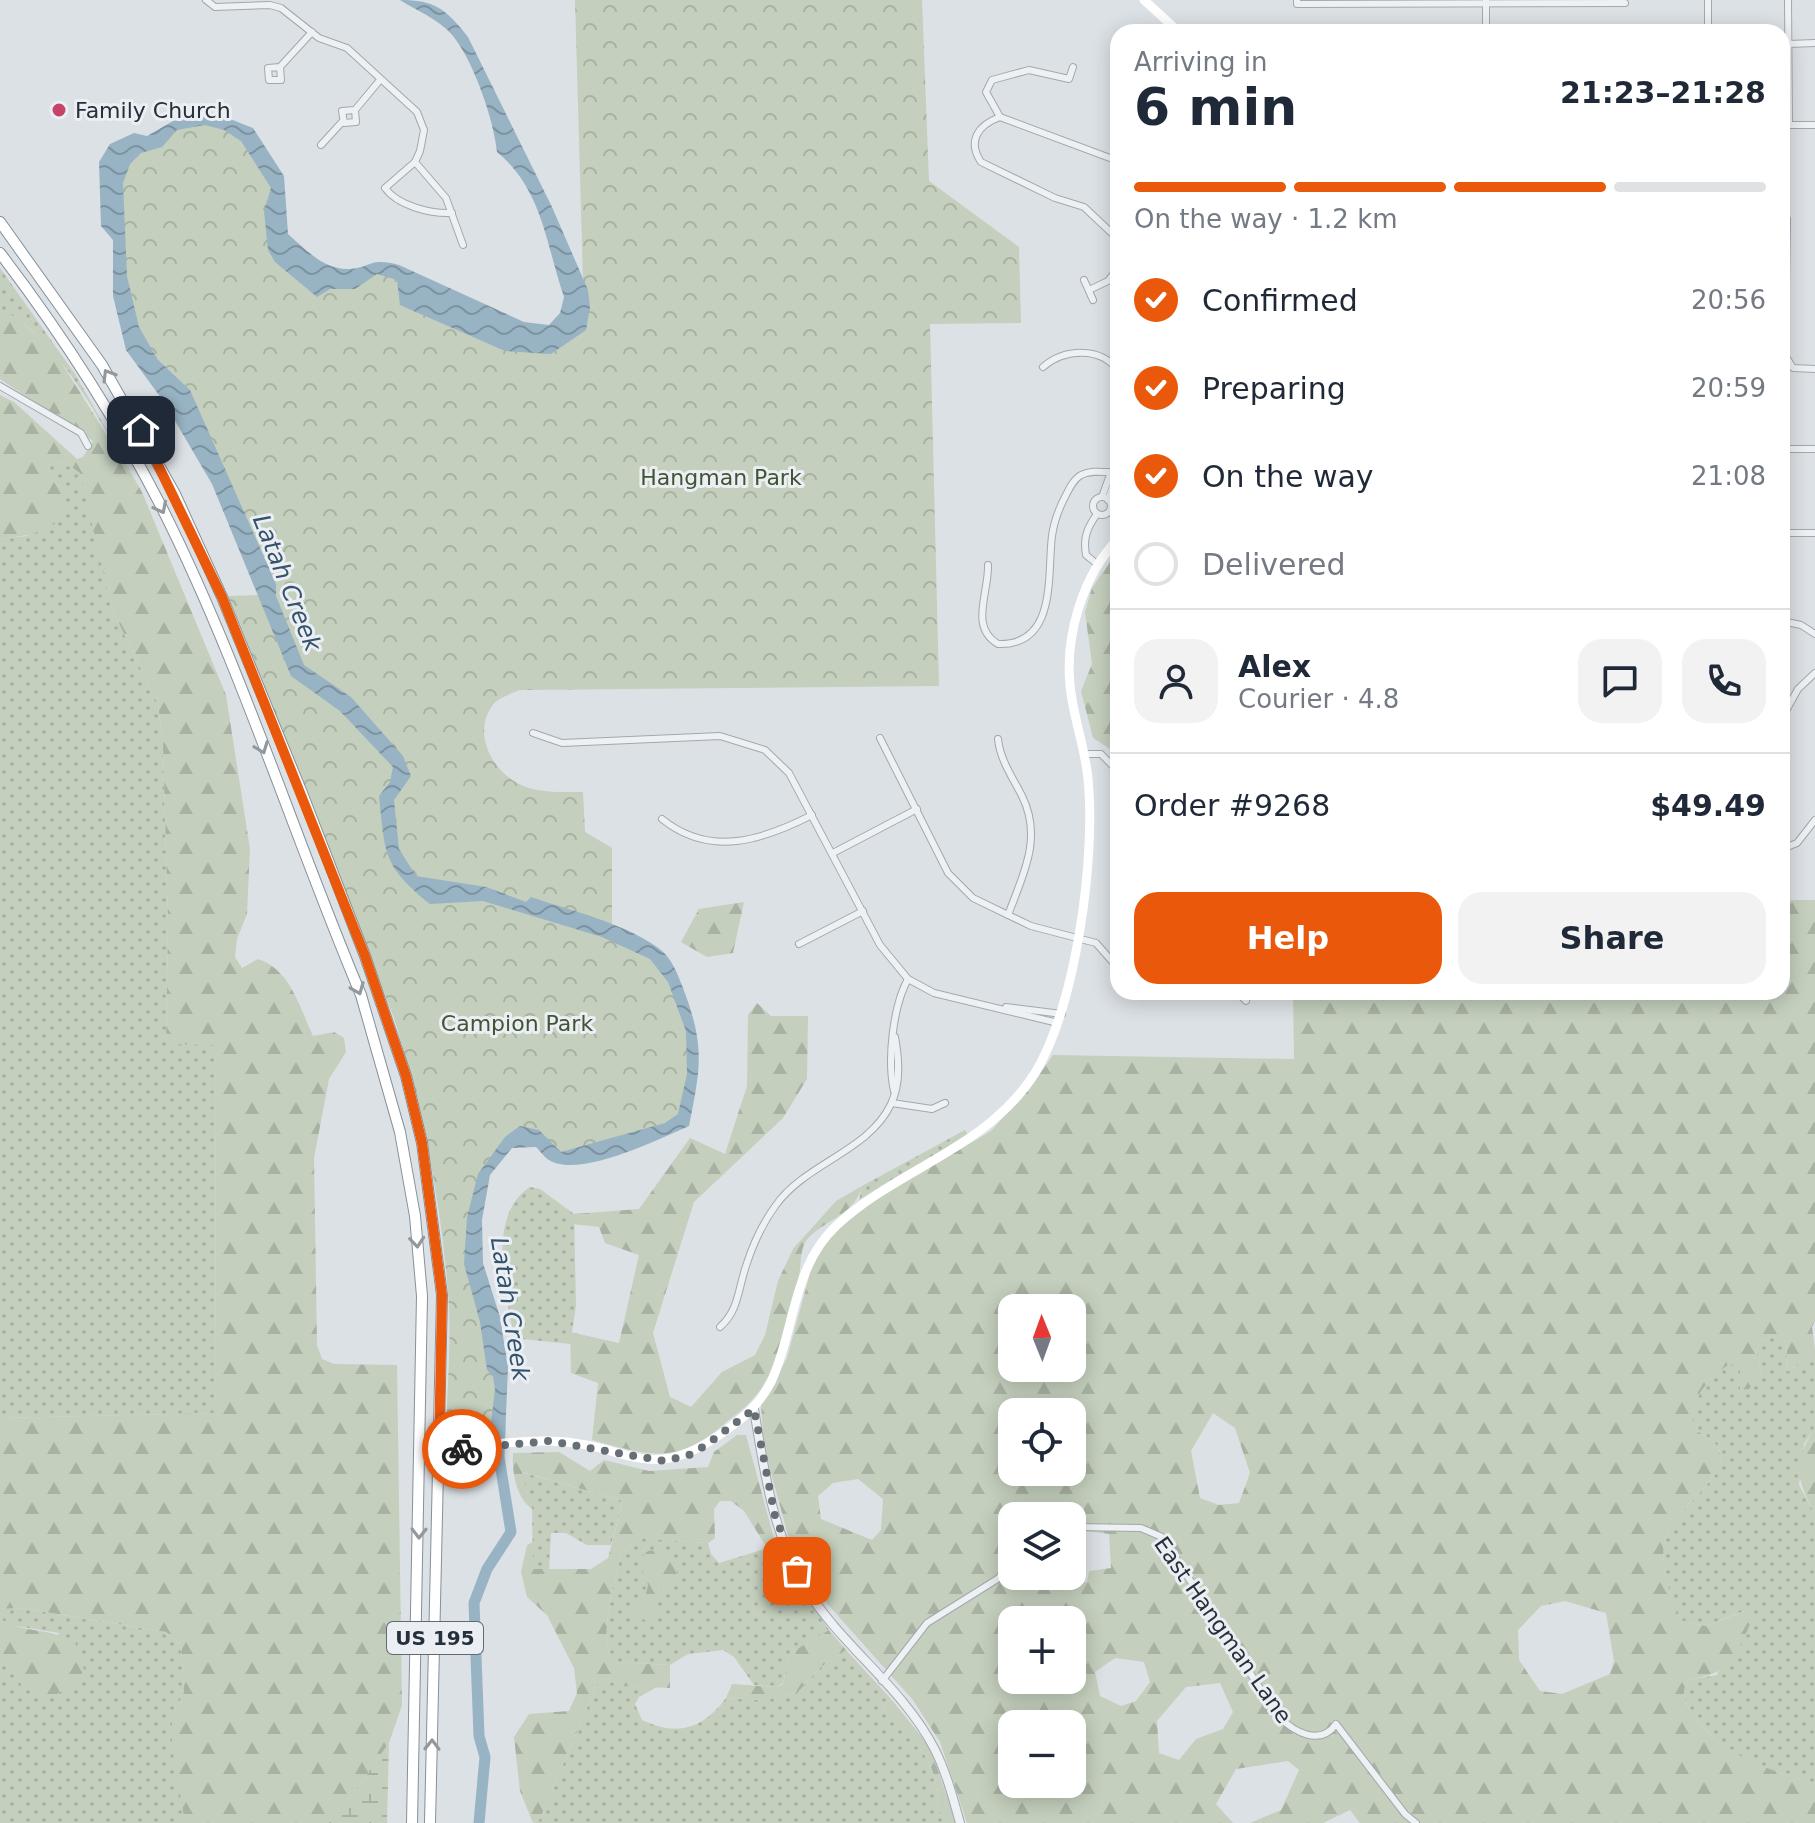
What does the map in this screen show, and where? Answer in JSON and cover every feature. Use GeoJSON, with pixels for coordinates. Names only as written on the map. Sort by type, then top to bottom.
{"type":"FeatureCollection","features":[{"type":"Feature","properties":{"kind":"highway","name":"US 195"},"geometry":{"type":"LineString","coordinates":[[0,222],[102,365],[175,494],[222,597],[370,969],[406,1076],[433,1213],[442,1295],[430,1823]]}},
{"type":"Feature","properties":{"kind":"highway","name":"US 195"},"geometry":{"type":"LineString","coordinates":[[0,253],[59,333],[113,420],[163,510],[231,664],[361,995],[400,1132],[415,1216],[424,1327],[412,1823]]}},
{"type":"Feature","properties":{"kind":"main road"},"geometry":{"type":"LineString","coordinates":[[1144,0],[1170,24]]}},
{"type":"Feature","properties":{"kind":"main road"},"geometry":{"type":"LineString","coordinates":[[420,1455],[521,1442],[568,1442],[664,1461],[689,1455],[754,1409],[775,1374],[804,1273],[824,1239],[857,1209],[974,1138],[1006,1111],[1046,1054],[1060,1018],[1077,939],[1090,821],[1084,754],[1069,667],[1075,623],[1097,564],[1110,549]]}},
{"type":"Feature","properties":{"kind":"street"},"geometry":{"type":"LineString","coordinates":[[206,0],[215,7],[220,3],[276,6],[312,32],[347,48],[417,112],[421,122],[423,144],[415,162],[385,188],[391,197],[436,214],[452,213]]}},
{"type":"Feature","properties":{"kind":"street"},"geometry":{"type":"LineString","coordinates":[[1708,0],[1708,24]]}},
{"type":"Feature","properties":{"kind":"street"},"geometry":{"type":"LineString","coordinates":[[1788,0],[1789,24]]}},
{"type":"Feature","properties":{"kind":"street"},"geometry":{"type":"LineString","coordinates":[[1486,1],[1486,24]]}},
{"type":"Feature","properties":{"kind":"street"},"geometry":{"type":"LineString","coordinates":[[1297,2],[1625,3]]}},
{"type":"Feature","properties":{"kind":"street"},"geometry":{"type":"LineString","coordinates":[[280,67],[312,32]]}},
{"type":"Feature","properties":{"kind":"street"},"geometry":{"type":"LineString","coordinates":[[1790,44],[1815,43]]}},
{"type":"Feature","properties":{"kind":"street"},"geometry":{"type":"LineString","coordinates":[[1073,67],[1069,79],[1029,70],[992,80],[986,92],[1000,117],[1110,158]]}},
{"type":"Feature","properties":{"kind":"street"},"geometry":{"type":"LineString","coordinates":[[342,122],[349,125],[356,122],[355,110],[380,80]]}},
{"type":"Feature","properties":{"kind":"street"},"geometry":{"type":"LineString","coordinates":[[321,145],[342,122],[342,111],[355,110]]}},
{"type":"Feature","properties":{"kind":"street"},"geometry":{"type":"LineString","coordinates":[[1000,117],[978,131],[975,150],[981,162],[1055,198],[1084,207],[1110,231]]}},
{"type":"Feature","properties":{"kind":"street"},"geometry":{"type":"LineString","coordinates":[[1790,125],[1815,125]]}},
{"type":"Feature","properties":{"kind":"street"},"geometry":{"type":"LineString","coordinates":[[415,162],[446,198],[463,245]]}},
{"type":"Feature","properties":{"kind":"street"},"geometry":{"type":"LineString","coordinates":[[1089,290],[1110,278]]}},
{"type":"Feature","properties":{"kind":"street"},"geometry":{"type":"LineString","coordinates":[[1084,280],[1093,300]]}},
{"type":"Feature","properties":{"kind":"street"},"geometry":{"type":"LineString","coordinates":[[1043,367],[1055,357],[1086,352],[1102,357],[1110,364]]}},
{"type":"Feature","properties":{"kind":"street"},"geometry":{"type":"LineString","coordinates":[[1790,365],[1815,369]]}},
{"type":"Feature","properties":{"kind":"street"},"geometry":{"type":"LineString","coordinates":[[0,386],[81,433],[88,446]]}},
{"type":"Feature","properties":{"kind":"street"},"geometry":{"type":"LineString","coordinates":[[1790,449],[1815,449]]}},
{"type":"Feature","properties":{"kind":"street"},"geometry":{"type":"LineString","coordinates":[[988,565],[989,587],[981,620],[983,630],[998,644],[1017,642],[1037,624],[1048,600],[1052,575],[1052,531],[1071,484],[1079,476],[1110,473]]}},
{"type":"Feature","properties":{"kind":"street"},"geometry":{"type":"LineString","coordinates":[[1097,564],[1086,555],[1084,544],[1087,529],[1097,514],[1109,512],[1105,498],[1110,486]]}},
{"type":"Feature","properties":{"kind":"street"},"geometry":{"type":"LineString","coordinates":[[1097,514],[1093,504],[1105,498]]}},
{"type":"Feature","properties":{"kind":"street"},"geometry":{"type":"LineString","coordinates":[[1790,533],[1815,533]]}},
{"type":"Feature","properties":{"kind":"street"},"geometry":{"type":"LineString","coordinates":[[1790,623],[1801,625],[1815,634]]}},
{"type":"Feature","properties":{"kind":"street"},"geometry":{"type":"LineString","coordinates":[[1790,704],[1798,689],[1815,673]]}},
{"type":"Feature","properties":{"kind":"street"},"geometry":{"type":"LineString","coordinates":[[533,733],[562,743],[700,736],[738,739],[765,750],[789,773],[892,964],[908,979],[934,993],[1003,1007],[1020,1006],[1060,1018]]}},
{"type":"Feature","properties":{"kind":"street"},"geometry":{"type":"LineString","coordinates":[[880,738],[948,873],[973,898],[1031,926],[1096,943],[1110,959]]}},
{"type":"Feature","properties":{"kind":"street"},"geometry":{"type":"LineString","coordinates":[[998,739],[1000,752],[1026,803],[1032,828],[1030,860],[1008,915]]}},
{"type":"Feature","properties":{"kind":"street"},"geometry":{"type":"LineString","coordinates":[[1084,754],[1101,754],[1110,763]]}},
{"type":"Feature","properties":{"kind":"street"},"geometry":{"type":"LineString","coordinates":[[833,853],[917,809]]}},
{"type":"Feature","properties":{"kind":"street"},"geometry":{"type":"LineString","coordinates":[[662,819],[678,832],[714,841],[741,841],[771,836],[812,815]]}},
{"type":"Feature","properties":{"kind":"street"},"geometry":{"type":"LineString","coordinates":[[1790,846],[1797,843],[1815,820]]}},
{"type":"Feature","properties":{"kind":"street"},"geometry":{"type":"LineString","coordinates":[[799,944],[863,911]]}},
{"type":"Feature","properties":{"kind":"street"},"geometry":{"type":"LineString","coordinates":[[720,1327],[733,1315],[758,1232],[778,1202],[805,1174],[878,1124],[892,1103],[899,996],[908,979]]}},
{"type":"Feature","properties":{"kind":"street"},"geometry":{"type":"LineString","coordinates":[[892,1103],[932,1109],[945,1103]]}},
{"type":"Feature","properties":{"kind":"street"},"geometry":{"type":"LineString","coordinates":[[754,1409],[772,1503],[789,1555],[824,1616],[882,1681],[934,1747],[960,1823]]}},
{"type":"Feature","properties":{"kind":"street","name":"East Hangman Lane"},"geometry":{"type":"LineString","coordinates":[[1086,1527],[1141,1528],[1162,1537],[1278,1716],[1298,1732],[1313,1736],[1324,1735],[1336,1724],[1405,1814],[1416,1823]]}},
{"type":"Feature","properties":{"kind":"street"},"geometry":{"type":"LineString","coordinates":[[882,1681],[927,1623],[998,1579]]}},
{"type":"Feature","properties":{"kind":"green space","name":"Hangman Park"},"geometry":{"type":"Polygon","coordinates":[[[575,0],[922,0],[929,181],[1019,247],[1021,323],[930,324],[939,686],[519,690],[492,706],[486,718],[485,742],[505,774],[533,789],[583,792],[585,832],[612,848],[612,933],[653,952],[673,975],[693,1030],[683,1118],[562,1158],[523,1137],[486,1174],[475,1219],[502,1388],[502,1440],[456,1444],[446,1433],[450,1328],[445,1258],[429,1154],[413,1086],[394,1018],[228,596],[268,595],[220,478],[151,367],[123,294],[121,158],[160,135],[183,126],[196,123],[228,124],[278,183],[275,217],[310,275],[376,267],[549,340],[583,280],[575,0]]]}},
{"type":"Feature","properties":{"kind":"green space"},"geometry":{"type":"Polygon","coordinates":[[[0,268],[75,374],[142,492],[98,417],[62,364],[22,323],[0,311],[0,268]]]}},
{"type":"Feature","properties":{"kind":"green space"},"geometry":{"type":"Polygon","coordinates":[[[0,311],[14,316],[53,349],[142,492],[226,695],[250,849],[247,914],[237,939],[235,957],[242,968],[258,959],[278,971],[293,991],[313,1036],[334,1032],[344,1038],[346,1052],[329,1079],[314,1158],[317,1345],[322,1359],[334,1364],[397,1365],[402,1705],[389,1743],[354,1793],[325,1823],[185,1823],[172,1746],[172,1718],[184,1692],[181,1644],[166,1632],[21,1608],[1,1609],[0,1617],[0,1418],[216,1413],[215,1045],[166,1044],[168,924],[163,746],[158,704],[112,609],[80,473],[63,461],[50,465],[46,475],[60,486],[70,510],[39,532],[0,539],[0,395],[14,402],[77,459],[83,457],[93,441],[0,379],[0,311]]]}},
{"type":"Feature","properties":{"kind":"green space"},"geometry":{"type":"Polygon","coordinates":[[[63,461],[81,473],[112,609],[158,704],[163,746],[168,924],[166,1043],[215,1044],[216,1413],[0,1418],[0,539],[27,536],[60,486],[46,475],[50,465],[63,461]]]}},
{"type":"Feature","properties":{"kind":"green space"},"geometry":{"type":"Polygon","coordinates":[[[1110,562],[1110,749],[1093,738],[1081,691],[1092,664],[1085,612],[1092,588],[1110,562]]]}},
{"type":"Feature","properties":{"kind":"green space"},"geometry":{"type":"Polygon","coordinates":[[[1790,900],[1815,900],[1815,1321],[1812,1327],[1815,1349],[1788,1372],[1786,1341],[1773,1337],[1761,1341],[1756,1350],[1761,1374],[1749,1389],[1740,1390],[1740,1366],[1729,1364],[1701,1391],[1694,1408],[1694,1429],[1716,1445],[1720,1459],[1709,1482],[1668,1531],[1663,1554],[1667,1584],[1682,1621],[1706,1626],[1745,1611],[1751,1622],[1730,1663],[1714,1673],[1688,1680],[1684,1698],[1688,1706],[1704,1728],[1731,1750],[1761,1765],[1811,1782],[1815,1788],[1815,1823],[1360,1823],[1350,1810],[1323,1823],[1250,1823],[1281,1810],[1299,1770],[1288,1761],[1236,1769],[1216,1804],[1233,1823],[967,1823],[940,1742],[913,1700],[823,1599],[801,1568],[789,1539],[764,1447],[761,1404],[787,1358],[812,1266],[825,1244],[872,1202],[991,1131],[1033,1084],[1053,1055],[1294,1059],[1293,1000],[1790,1000],[1790,900]],[[1213,1413],[1191,1451],[1200,1498],[1219,1505],[1239,1503],[1250,1473],[1235,1428],[1213,1413]],[[858,1479],[833,1483],[818,1496],[821,1519],[872,1540],[881,1530],[883,1499],[858,1479]],[[1565,1601],[1541,1606],[1518,1630],[1519,1660],[1540,1691],[1562,1694],[1610,1674],[1614,1661],[1606,1613],[1565,1601]],[[1115,1658],[1095,1672],[1100,1696],[1121,1706],[1136,1701],[1150,1682],[1144,1662],[1115,1658]],[[1220,1683],[1186,1687],[1157,1721],[1159,1753],[1179,1760],[1196,1739],[1223,1729],[1233,1712],[1220,1683]]]}},
{"type":"Feature","properties":{"kind":"green space"},"geometry":{"type":"Polygon","coordinates":[[[744,902],[733,953],[707,957],[681,942],[699,909],[744,902]]]}},
{"type":"Feature","properties":{"kind":"green space"},"geometry":{"type":"Polygon","coordinates":[[[757,1003],[771,1016],[808,1016],[807,1079],[783,1118],[694,1202],[653,1333],[670,1397],[691,1407],[722,1372],[755,1355],[765,1335],[778,1281],[793,1249],[836,1201],[862,1186],[858,1197],[843,1213],[815,1231],[804,1245],[782,1342],[761,1389],[748,1404],[706,1438],[675,1452],[646,1453],[592,1440],[598,1383],[571,1373],[570,1332],[619,1343],[639,1255],[605,1243],[599,1227],[572,1224],[574,1214],[639,1209],[690,1138],[725,1154],[747,1086],[748,1015],[757,1003]]]}},
{"type":"Feature","properties":{"kind":"green space"},"geometry":{"type":"Polygon","coordinates":[[[965,1130],[969,1136],[859,1200],[862,1186],[965,1130]]]}},
{"type":"Feature","properties":{"kind":"green space"},"geometry":{"type":"Polygon","coordinates":[[[530,1187],[540,1189],[574,1214],[576,1306],[570,1344],[514,1338],[504,1279],[503,1236],[516,1200],[530,1187]]]}},
{"type":"Feature","properties":{"kind":"green space"},"geometry":{"type":"Polygon","coordinates":[[[1773,1337],[1786,1341],[1788,1372],[1815,1349],[1815,1428],[1804,1444],[1799,1485],[1815,1514],[1815,1788],[1810,1782],[1760,1765],[1730,1750],[1693,1714],[1684,1697],[1688,1680],[1717,1675],[1744,1611],[1706,1626],[1682,1621],[1670,1594],[1664,1564],[1664,1544],[1668,1531],[1709,1482],[1720,1459],[1716,1445],[1694,1429],[1696,1399],[1706,1384],[1729,1364],[1740,1365],[1740,1390],[1761,1374],[1756,1350],[1761,1341],[1773,1337]]]}},
{"type":"Feature","properties":{"kind":"green space"},"geometry":{"type":"Polygon","coordinates":[[[1815,1428],[1815,1514],[1799,1471],[1803,1451],[1815,1428]]]}},
{"type":"Feature","properties":{"kind":"green space"},"geometry":{"type":"Polygon","coordinates":[[[737,1435],[746,1435],[779,1557],[777,1564],[744,1511],[731,1501],[720,1501],[714,1509],[715,1538],[708,1543],[640,1538],[621,1553],[607,1626],[609,1653],[614,1662],[670,1665],[670,1688],[619,1686],[605,1678],[597,1684],[540,1819],[533,1823],[520,1791],[514,1737],[529,1714],[569,1711],[577,1693],[574,1668],[547,1615],[527,1597],[521,1572],[527,1545],[533,1542],[533,1569],[591,1569],[608,1558],[623,1501],[522,1472],[532,1509],[522,1498],[516,1484],[513,1453],[559,1452],[590,1471],[604,1460],[649,1471],[708,1467],[714,1452],[737,1435]]]}},
{"type":"Feature","properties":{"kind":"green space"},"geometry":{"type":"Polygon","coordinates":[[[521,1472],[623,1501],[611,1545],[587,1545],[566,1533],[551,1533],[549,1570],[533,1569],[532,1509],[521,1472]]]}},
{"type":"Feature","properties":{"kind":"green space"},"geometry":{"type":"Polygon","coordinates":[[[640,1538],[708,1543],[711,1554],[719,1563],[765,1549],[777,1568],[784,1562],[829,1630],[790,1653],[783,1683],[777,1687],[754,1685],[734,1657],[723,1650],[688,1654],[670,1665],[614,1662],[607,1641],[612,1594],[621,1553],[640,1538]]]}},
{"type":"Feature","properties":{"kind":"green space"},"geometry":{"type":"Polygon","coordinates":[[[662,1549],[677,1561],[677,1576],[660,1591],[657,1614],[648,1622],[632,1612],[633,1602],[646,1594],[648,1585],[638,1560],[648,1551],[662,1549]]]}},
{"type":"Feature","properties":{"kind":"green space"},"geometry":{"type":"Polygon","coordinates":[[[20,1608],[166,1632],[181,1644],[184,1692],[172,1718],[186,1823],[0,1823],[0,1655],[25,1689],[59,1633],[11,1625],[0,1619],[0,1609],[20,1608]]]}},
{"type":"Feature","properties":{"kind":"green space"},"geometry":{"type":"Polygon","coordinates":[[[0,1619],[75,1642],[84,1670],[76,1686],[49,1697],[25,1689],[0,1655],[0,1619]]]}},
{"type":"Feature","properties":{"kind":"green space"},"geometry":{"type":"Polygon","coordinates":[[[829,1630],[846,1650],[821,1667],[798,1692],[766,1700],[726,1698],[732,1684],[777,1687],[783,1684],[790,1653],[829,1630]]]}},
{"type":"Feature","properties":{"kind":"green space"},"geometry":{"type":"Polygon","coordinates":[[[846,1650],[891,1699],[881,1709],[927,1758],[935,1779],[938,1807],[944,1823],[534,1823],[540,1819],[597,1684],[605,1678],[619,1686],[657,1687],[639,1697],[635,1704],[642,1720],[678,1729],[699,1723],[726,1698],[765,1700],[798,1692],[821,1667],[846,1650]]]}},
{"type":"Feature","properties":{"kind":"green space"},"geometry":{"type":"Polygon","coordinates":[[[891,1699],[930,1747],[956,1823],[944,1823],[941,1818],[935,1779],[927,1758],[881,1709],[891,1699]]]}},
{"type":"Feature","properties":{"kind":"green space"},"geometry":{"type":"Polygon","coordinates":[[[389,1743],[387,1823],[325,1823],[354,1793],[389,1743]]]}},
{"type":"Feature","properties":{"kind":"water"},"geometry":{"type":"Polygon","coordinates":[[[400,0],[422,2],[439,8],[468,37],[552,207],[588,290],[590,307],[586,330],[551,354],[505,351],[400,305],[397,280],[377,274],[355,289],[330,289],[317,297],[275,262],[268,250],[264,211],[271,188],[241,141],[224,130],[205,125],[177,130],[162,147],[141,153],[130,164],[123,183],[127,276],[139,327],[158,360],[190,390],[276,584],[276,596],[304,665],[351,697],[403,756],[411,776],[394,800],[399,849],[416,876],[486,887],[526,902],[531,897],[596,918],[643,938],[666,955],[676,971],[690,1008],[699,1056],[689,1126],[619,1155],[579,1165],[562,1165],[549,1160],[536,1147],[512,1148],[490,1175],[482,1220],[483,1263],[500,1317],[508,1367],[505,1438],[489,1440],[495,1389],[493,1376],[487,1370],[480,1322],[464,1264],[467,1217],[478,1174],[505,1137],[520,1126],[539,1130],[561,1152],[665,1123],[678,1114],[687,1074],[686,1031],[668,982],[650,959],[602,937],[483,901],[430,904],[395,868],[385,846],[379,796],[390,782],[393,767],[340,711],[291,676],[212,484],[164,402],[126,350],[113,296],[113,240],[101,226],[99,162],[110,144],[134,133],[147,136],[173,121],[197,117],[230,119],[253,128],[284,176],[288,234],[316,258],[331,266],[349,269],[376,262],[399,265],[524,322],[549,325],[560,313],[564,297],[534,201],[512,167],[497,152],[482,94],[456,40],[438,22],[400,0]]]}},
{"type":"Feature","properties":{"kind":"waterway","name":"Latah Creek"},"geometry":{"type":"LineString","coordinates":[[479,1823],[485,1757],[479,1736],[474,1603],[487,1569],[511,1532],[499,1457],[500,1424]]}},
{"type":"Feature","properties":{"kind":"way so far"},"geometry":{"type":"LineString","coordinates":[[462,1449],[521,1442],[568,1442],[646,1460],[664,1461],[689,1455],[754,1409],[775,1516],[797,1571]]}},
{"type":"Feature","properties":{"kind":"place","name":"Family Church"},"geometry":{"type":"Point","coordinates":[59,110]}},
{"type":"Feature","properties":{"kind":"route"},"geometry":{"type":"LineString","coordinates":[[141,430],[175,494],[222,597],[365,956],[406,1076],[422,1143],[442,1295],[439,1452],[462,1449]]}},
{"type":"Feature","properties":{"kind":"park label","name":"Campion Park"},"geometry":{"type":"Point","coordinates":[517,1023]}}]}
